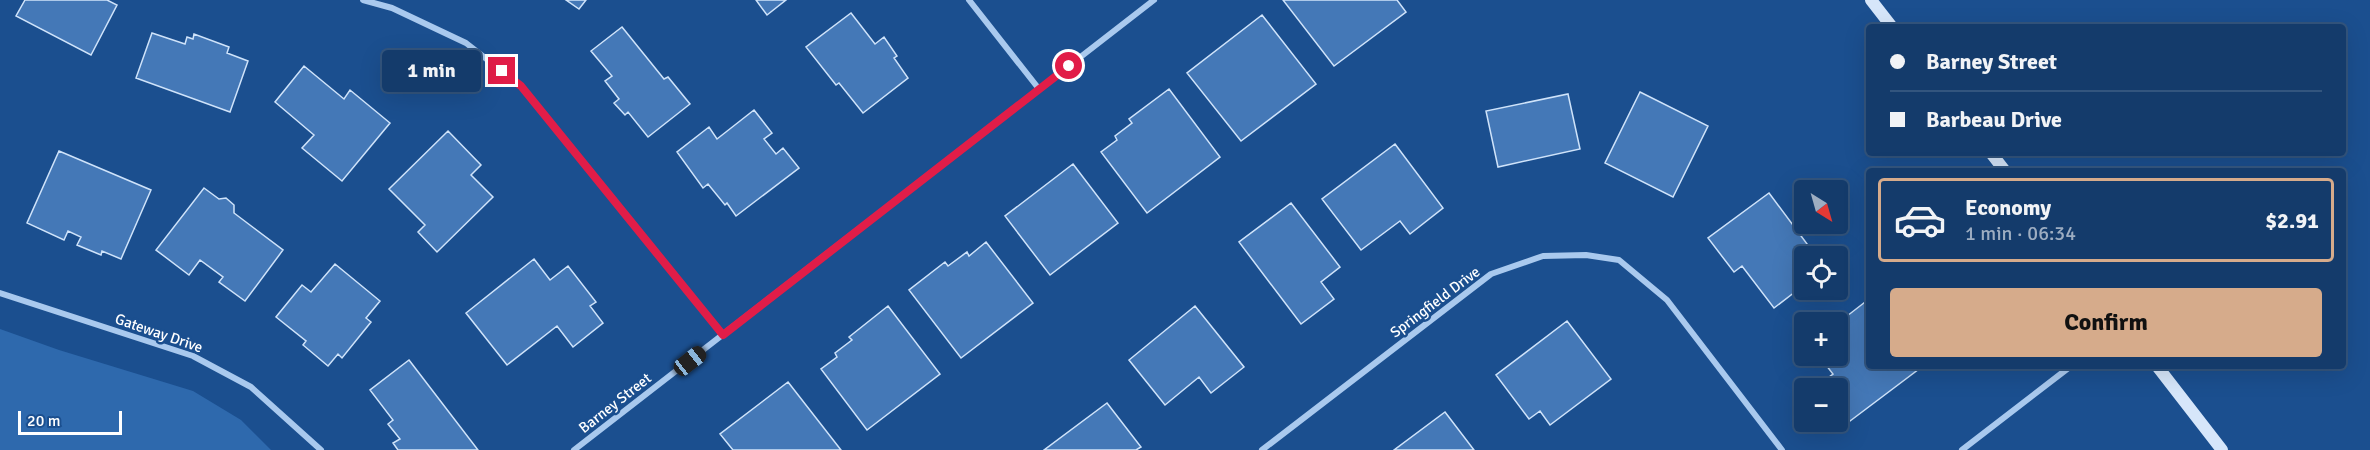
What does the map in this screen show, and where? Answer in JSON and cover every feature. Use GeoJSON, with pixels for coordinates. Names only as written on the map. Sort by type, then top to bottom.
{"type":"FeatureCollection","features":[{"type":"Feature","properties":{"kind":"main road"},"geometry":{"type":"LineString","coordinates":[[1871,0],[1890,24]]}},
{"type":"Feature","properties":{"kind":"main road"},"geometry":{"type":"LineString","coordinates":[[1992,156],[2002,168]]}},
{"type":"Feature","properties":{"kind":"main road"},"geometry":{"type":"LineString","coordinates":[[2159,369],[2222,450]]}},
{"type":"Feature","properties":{"kind":"street"},"geometry":{"type":"LineString","coordinates":[[363,0],[392,8],[466,43],[521,86],[723,335]]}},
{"type":"Feature","properties":{"kind":"street"},"geometry":{"type":"LineString","coordinates":[[969,0],[1039,89]]}},
{"type":"Feature","properties":{"kind":"street","name":"Barney Street"},"geometry":{"type":"LineString","coordinates":[[574,450],[1154,0]]}},
{"type":"Feature","properties":{"kind":"street","name":"Springfield Drive"},"geometry":{"type":"LineString","coordinates":[[1262,450],[1491,274],[1543,256],[1586,255],[1619,260],[1667,300],[1782,450]]}},
{"type":"Feature","properties":{"kind":"street","name":"Gateway Drive"},"geometry":{"type":"LineString","coordinates":[[0,292],[193,356],[251,387],[321,450]]}},
{"type":"Feature","properties":{"kind":"street"},"geometry":{"type":"LineString","coordinates":[[1962,450],[2067,369]]}},
{"type":"Feature","properties":{"kind":"shaded area"},"geometry":{"type":"Polygon","coordinates":[[[0,329],[59,350],[193,391],[241,420],[271,450],[0,450],[0,329]]]}},
{"type":"Feature","properties":{"kind":"building"},"geometry":{"type":"Polygon","coordinates":[[[25,0],[107,0],[117,5],[91,55],[16,16],[25,0]]]}},
{"type":"Feature","properties":{"kind":"building"},"geometry":{"type":"Polygon","coordinates":[[[566,0],[586,0],[579,9],[566,0]]]}},
{"type":"Feature","properties":{"kind":"building"},"geometry":{"type":"Polygon","coordinates":[[[756,0],[786,0],[767,15],[756,0]]]}},
{"type":"Feature","properties":{"kind":"building"},"geometry":{"type":"Polygon","coordinates":[[[1283,0],[1397,0],[1406,12],[1334,66],[1283,0]]]}},
{"type":"Feature","properties":{"kind":"building"},"geometry":{"type":"Polygon","coordinates":[[[851,13],[875,44],[884,37],[897,56],[894,58],[908,78],[863,113],[839,83],[836,85],[806,47],[851,13]]]}},
{"type":"Feature","properties":{"kind":"building"},"geometry":{"type":"Polygon","coordinates":[[[1262,15],[1316,84],[1241,141],[1187,73],[1262,15]]]}},
{"type":"Feature","properties":{"kind":"building"},"geometry":{"type":"Polygon","coordinates":[[[622,27],[664,79],[668,77],[690,104],[648,137],[628,112],[625,115],[614,103],[619,99],[605,81],[612,76],[591,51],[622,27]]]}},
{"type":"Feature","properties":{"kind":"building"},"geometry":{"type":"Polygon","coordinates":[[[152,33],[185,44],[187,37],[193,39],[194,34],[229,47],[227,53],[248,61],[230,112],[136,78],[152,33]]]}},
{"type":"Feature","properties":{"kind":"building"},"geometry":{"type":"Polygon","coordinates":[[[304,66],[344,99],[350,90],[390,123],[342,181],[302,148],[314,135],[275,102],[304,66]]]}},
{"type":"Feature","properties":{"kind":"building"},"geometry":{"type":"Polygon","coordinates":[[[1169,89],[1220,157],[1147,213],[1101,152],[1117,140],[1115,136],[1132,123],[1129,119],[1169,89]]]}},
{"type":"Feature","properties":{"kind":"building"},"geometry":{"type":"Polygon","coordinates":[[[1640,92],[1708,126],[1673,197],[1605,163],[1640,92]]]}},
{"type":"Feature","properties":{"kind":"building"},"geometry":{"type":"Polygon","coordinates":[[[1568,94],[1580,149],[1498,167],[1486,111],[1568,94]]]}},
{"type":"Feature","properties":{"kind":"building"},"geometry":{"type":"Polygon","coordinates":[[[754,110],[772,133],[764,139],[776,154],[783,148],[799,168],[736,216],[708,184],[703,188],[677,152],[709,127],[717,139],[754,110]]]}},
{"type":"Feature","properties":{"kind":"building"},"geometry":{"type":"Polygon","coordinates":[[[448,131],[481,165],[471,175],[493,197],[437,252],[418,232],[425,225],[389,189],[448,131]]]}},
{"type":"Feature","properties":{"kind":"building"},"geometry":{"type":"Polygon","coordinates":[[[1395,144],[1443,208],[1410,234],[1400,221],[1361,250],[1322,199],[1395,144]]]}},
{"type":"Feature","properties":{"kind":"building"},"geometry":{"type":"Polygon","coordinates":[[[59,151],[151,190],[121,259],[102,251],[101,255],[77,245],[81,237],[68,231],[64,240],[27,223],[59,151]]]}},
{"type":"Feature","properties":{"kind":"building"},"geometry":{"type":"Polygon","coordinates":[[[1073,164],[1118,223],[1050,275],[1005,216],[1073,164]]]}},
{"type":"Feature","properties":{"kind":"building"},"geometry":{"type":"Polygon","coordinates":[[[204,188],[219,199],[226,198],[234,205],[234,213],[283,250],[245,301],[219,282],[223,277],[200,260],[189,275],[156,250],[204,188]]]}},
{"type":"Feature","properties":{"kind":"building"},"geometry":{"type":"Polygon","coordinates":[[[1769,193],[1794,227],[1794,234],[1800,234],[1809,246],[1794,246],[1794,293],[1774,308],[1742,266],[1734,272],[1708,238],[1769,193]]]}},
{"type":"Feature","properties":{"kind":"building"},"geometry":{"type":"Polygon","coordinates":[[[1291,203],[1340,267],[1321,282],[1334,299],[1301,324],[1239,242],[1291,203]]]}},
{"type":"Feature","properties":{"kind":"building"},"geometry":{"type":"Polygon","coordinates":[[[986,242],[1033,303],[961,358],[909,290],[945,262],[948,266],[967,252],[969,256],[986,242]]]}},
{"type":"Feature","properties":{"kind":"building"},"geometry":{"type":"Polygon","coordinates":[[[534,259],[550,280],[568,266],[596,302],[590,306],[603,323],[573,347],[557,326],[507,365],[466,313],[534,259]]]}},
{"type":"Feature","properties":{"kind":"building"},"geometry":{"type":"Polygon","coordinates":[[[335,264],[380,301],[366,318],[371,322],[342,358],[338,354],[328,366],[303,345],[306,341],[276,317],[302,285],[311,292],[335,264]]]}},
{"type":"Feature","properties":{"kind":"building"},"geometry":{"type":"Polygon","coordinates":[[[1866,301],[1866,369],[1919,369],[1850,421],[1848,418],[1848,378],[1828,378],[1833,374],[1827,366],[1848,366],[1848,315],[1866,301]]]}},
{"type":"Feature","properties":{"kind":"building"},"geometry":{"type":"Polygon","coordinates":[[[888,306],[940,374],[867,430],[821,369],[837,357],[835,353],[852,340],[849,337],[888,306]]]}},
{"type":"Feature","properties":{"kind":"building"},"geometry":{"type":"Polygon","coordinates":[[[1195,306],[1244,367],[1211,393],[1199,377],[1165,405],[1129,360],[1195,306]]]}},
{"type":"Feature","properties":{"kind":"building"},"geometry":{"type":"Polygon","coordinates":[[[1567,321],[1611,379],[1550,425],[1540,411],[1529,419],[1496,375],[1567,321]]]}},
{"type":"Feature","properties":{"kind":"building"},"geometry":{"type":"Polygon","coordinates":[[[409,360],[478,450],[398,450],[393,443],[400,439],[388,424],[393,420],[370,390],[409,360]]]}},
{"type":"Feature","properties":{"kind":"building"},"geometry":{"type":"Polygon","coordinates":[[[788,382],[841,450],[733,450],[720,434],[788,382]]]}},
{"type":"Feature","properties":{"kind":"building"},"geometry":{"type":"Polygon","coordinates":[[[1107,403],[1141,447],[1136,450],[1044,450],[1107,403]]]}},
{"type":"Feature","properties":{"kind":"building"},"geometry":{"type":"Polygon","coordinates":[[[1445,412],[1474,450],[1394,450],[1445,412]]]}},
{"type":"Feature","properties":{"kind":"route"},"geometry":{"type":"LineString","coordinates":[[502,71],[521,86],[723,335],[1069,66]]}}]}
